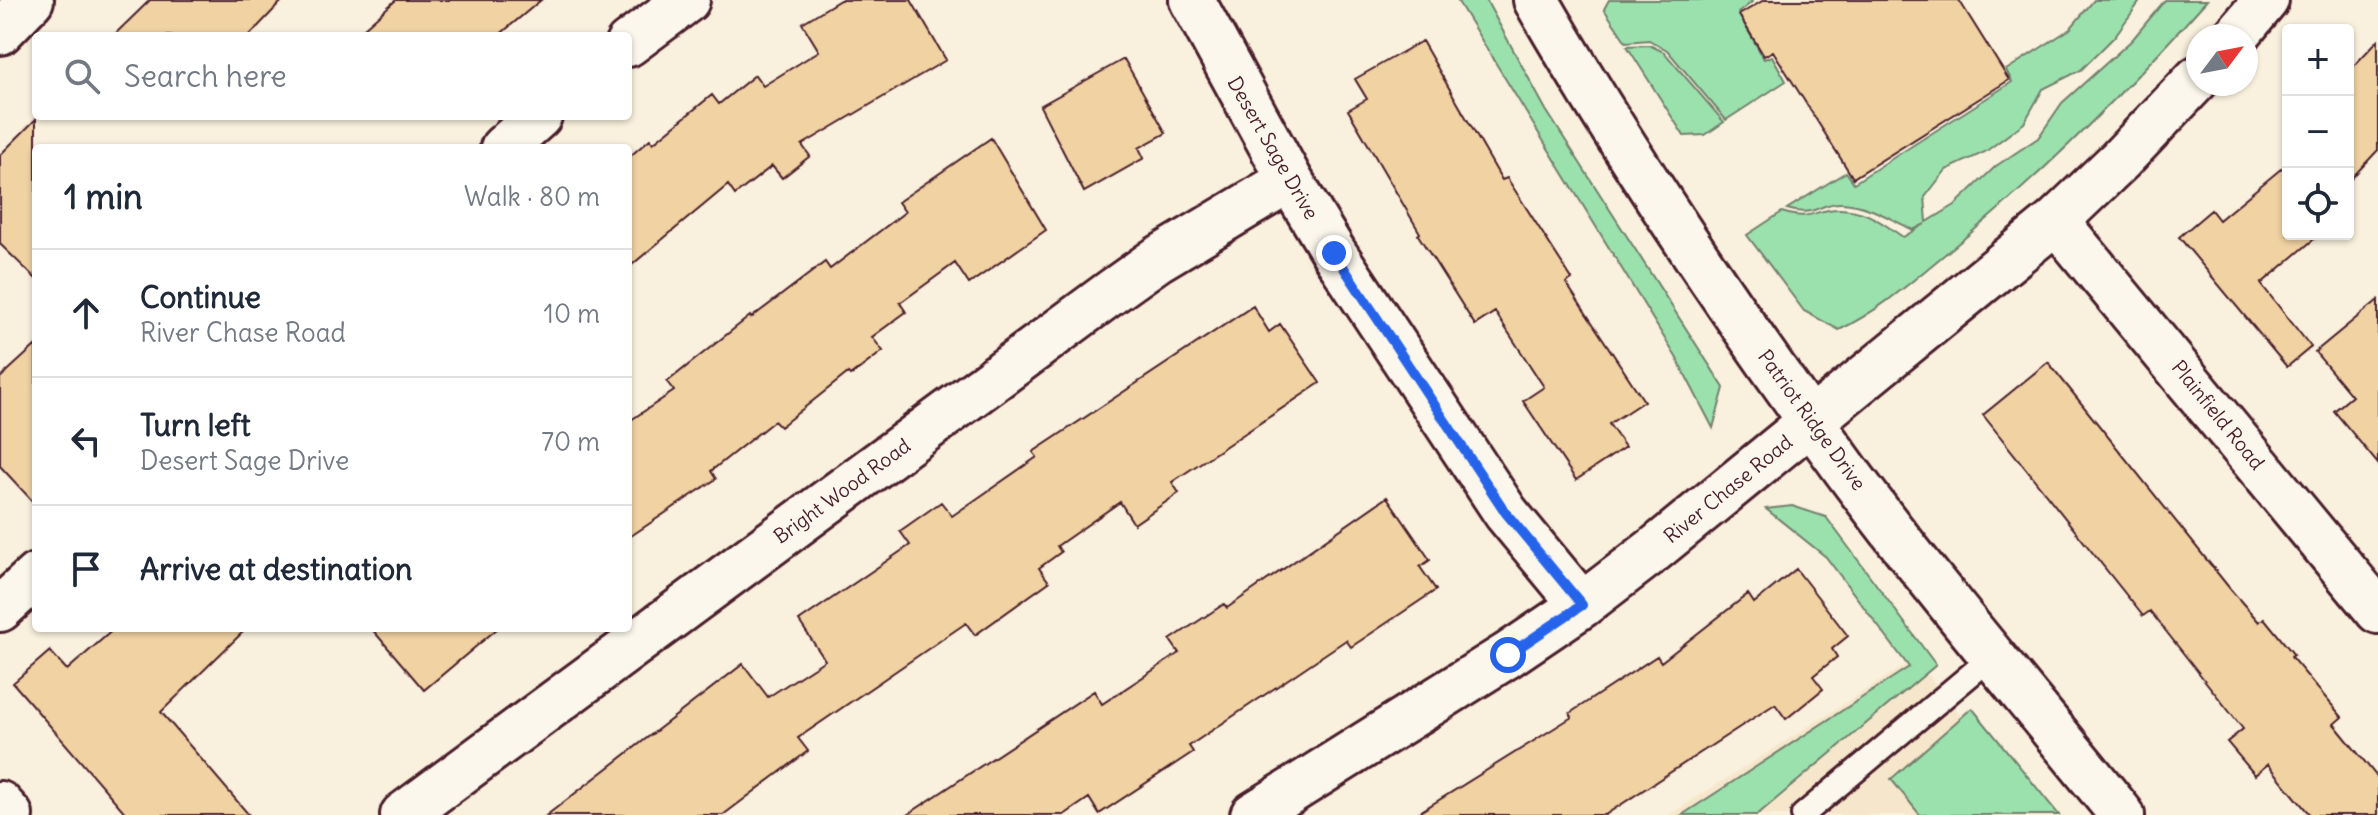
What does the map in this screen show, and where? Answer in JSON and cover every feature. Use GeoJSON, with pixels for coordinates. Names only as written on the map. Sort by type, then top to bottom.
{"type":"FeatureCollection","features":[{"type":"Feature","properties":{"kind":"street"},"geometry":{"type":"LineString","coordinates":[[0,32],[31,0]]}},
{"type":"Feature","properties":{"kind":"street"},"geometry":{"type":"LineString","coordinates":[[632,41],[687,0]]}},
{"type":"Feature","properties":{"kind":"street","name":"Desert Sage Drive"},"geometry":{"type":"LineString","coordinates":[[1192,0],[1290,180],[1334,253],[1506,513],[1582,605]]}},
{"type":"Feature","properties":{"kind":"street","name":"Patriot Ridge Drive"},"geometry":{"type":"LineString","coordinates":[[1536,0],[1670,218],[1771,366],[1846,470],[2122,815]]}},
{"type":"Feature","properties":{"kind":"street"},"geometry":{"type":"LineString","coordinates":[[2246,24],[2266,0]]}},
{"type":"Feature","properties":{"kind":"street","name":"River Chase Road"},"geometry":{"type":"LineString","coordinates":[[1253,815],[1508,655],[1582,605],[1655,549],[2056,221],[2186,91]]}},
{"type":"Feature","properties":{"kind":"street"},"geometry":{"type":"LineString","coordinates":[[508,144],[534,120]]}},
{"type":"Feature","properties":{"kind":"street","name":"Bright Wood Road"},"geometry":{"type":"LineString","coordinates":[[403,815],[1113,291],[1158,259],[1290,180]]}},
{"type":"Feature","properties":{"kind":"street","name":"Plainfield Road"},"geometry":{"type":"LineString","coordinates":[[2056,221],[2371,589]]}},
{"type":"Feature","properties":{"kind":"street"},"geometry":{"type":"LineString","coordinates":[[0,609],[32,580]]}},
{"type":"Feature","properties":{"kind":"street"},"geometry":{"type":"LineString","coordinates":[[0,804],[10,815]]}},
{"type":"Feature","properties":{"kind":"lane"},"geometry":{"type":"LineString","coordinates":[[1803,815],[1994,655]]}},
{"type":"Feature","properties":{"kind":"shaded area"},"geometry":{"type":"Polygon","coordinates":[[[1915,659],[2042,815],[1669,815],[1915,659]]]}},
{"type":"Feature","properties":{"kind":"green space"},"geometry":{"type":"Polygon","coordinates":[[[1457,0],[1486,0],[1546,110],[1724,388],[1713,428],[1676,357],[1457,0]]]}},
{"type":"Feature","properties":{"kind":"green space"},"geometry":{"type":"Polygon","coordinates":[[[1609,0],[1750,0],[1752,2],[1738,13],[1764,59],[1772,56],[1786,81],[1726,120],[1667,50],[1649,40],[1626,42],[1604,9],[1609,0]]]}},
{"type":"Feature","properties":{"kind":"green space"},"geometry":{"type":"Polygon","coordinates":[[[2094,0],[2141,0],[2114,37],[2081,70],[2043,89],[2024,123],[1985,152],[1946,170],[1925,197],[1927,222],[1955,205],[1996,166],[2038,138],[2062,103],[2132,40],[2165,0],[2207,0],[2145,68],[2048,165],[1980,226],[1894,296],[1839,330],[1804,311],[1747,235],[1782,212],[1800,216],[1830,210],[1857,211],[1903,237],[1925,224],[1913,230],[1861,206],[1842,203],[1805,212],[1787,209],[1846,172],[1854,183],[2012,82],[2006,70],[2070,29],[2094,0]]]}},
{"type":"Feature","properties":{"kind":"green space"},"geometry":{"type":"Polygon","coordinates":[[[1649,45],[1664,52],[1724,122],[1705,135],[1684,136],[1627,46],[1649,45]]]}},
{"type":"Feature","properties":{"kind":"green space"},"geometry":{"type":"Polygon","coordinates":[[[1792,506],[1826,517],[1936,665],[1757,815],[1682,815],[1909,667],[1826,557],[1766,509],[1792,506]]]}},
{"type":"Feature","properties":{"kind":"green space"},"geometry":{"type":"Polygon","coordinates":[[[1972,708],[2059,815],[1920,815],[1891,779],[1972,708]]]}},
{"type":"Feature","properties":{"kind":"building"},"geometry":{"type":"Polygon","coordinates":[[[150,0],[283,0],[253,32],[117,32],[150,0]]]}},
{"type":"Feature","properties":{"kind":"building"},"geometry":{"type":"Polygon","coordinates":[[[396,0],[541,0],[503,32],[360,32],[396,0]]]}},
{"type":"Feature","properties":{"kind":"building"},"geometry":{"type":"Polygon","coordinates":[[[840,0],[911,0],[946,60],[802,145],[810,156],[782,178],[772,166],[735,195],[728,185],[632,265],[632,155],[650,139],[653,143],[712,95],[719,104],[755,75],[763,86],[819,51],[802,23],[840,0]]]}},
{"type":"Feature","properties":{"kind":"building"},"geometry":{"type":"Polygon","coordinates":[[[1764,0],[1959,0],[2009,80],[1853,178],[1773,51],[1764,56],[1739,15],[1764,0]]]}},
{"type":"Feature","properties":{"kind":"building"},"geometry":{"type":"Polygon","coordinates":[[[2378,40],[2378,150],[2354,176],[2354,96],[2354,66],[2378,40]]]}},
{"type":"Feature","properties":{"kind":"building"},"geometry":{"type":"Polygon","coordinates":[[[1422,41],[1502,180],[1507,178],[1572,279],[1566,283],[1644,401],[1609,424],[1625,447],[1576,480],[1523,401],[1544,387],[1495,312],[1475,325],[1418,235],[1420,233],[1348,110],[1367,99],[1355,79],[1422,41]]]}},
{"type":"Feature","properties":{"kind":"building"},"geometry":{"type":"Polygon","coordinates":[[[1124,59],[1166,133],[1139,148],[1144,158],[1084,192],[1040,106],[1124,59]]]}},
{"type":"Feature","properties":{"kind":"building"},"geometry":{"type":"Polygon","coordinates":[[[36,120],[36,144],[32,144],[32,275],[0,244],[0,155],[36,120]]]}},
{"type":"Feature","properties":{"kind":"building"},"geometry":{"type":"Polygon","coordinates":[[[991,138],[1046,230],[969,284],[955,263],[900,303],[906,312],[872,337],[883,351],[850,376],[848,373],[780,427],[774,421],[711,471],[716,479],[632,535],[632,419],[674,391],[667,382],[750,316],[825,262],[830,269],[905,212],[898,202],[991,138]]]}},
{"type":"Feature","properties":{"kind":"building"},"geometry":{"type":"Polygon","coordinates":[[[2282,168],[2282,240],[2313,240],[2261,284],[2311,347],[2287,367],[2179,237],[2211,210],[2219,220],[2282,168]]]}},
{"type":"Feature","properties":{"kind":"building"},"geometry":{"type":"Polygon","coordinates":[[[2378,300],[2378,464],[2334,411],[2352,396],[2315,352],[2378,300]]]}},
{"type":"Feature","properties":{"kind":"building"},"geometry":{"type":"Polygon","coordinates":[[[1253,306],[1269,332],[1280,324],[1320,383],[1172,482],[1179,493],[1134,524],[1120,502],[1057,546],[1061,552],[1039,568],[1049,582],[975,635],[966,623],[798,738],[808,751],[723,815],[547,815],[743,664],[768,697],[825,660],[799,621],[910,545],[900,531],[941,502],[952,516],[1037,457],[1033,452],[1253,306]]]}},
{"type":"Feature","properties":{"kind":"building"},"geometry":{"type":"Polygon","coordinates":[[[32,349],[32,501],[0,466],[0,378],[32,349]]]}},
{"type":"Feature","properties":{"kind":"building"},"geometry":{"type":"Polygon","coordinates":[[[2048,362],[2231,590],[2259,622],[2264,618],[2294,655],[2291,657],[2342,717],[2334,724],[2378,778],[2378,815],[2310,815],[2268,764],[2255,775],[2227,742],[2243,729],[2150,611],[2143,616],[1983,415],[2048,362]]]}},
{"type":"Feature","properties":{"kind":"building"},"geometry":{"type":"Polygon","coordinates":[[[1387,497],[1430,560],[1420,567],[1436,590],[1351,647],[1346,640],[1189,746],[1193,752],[1099,814],[1089,798],[1064,815],[907,815],[1094,691],[1102,704],[1179,653],[1170,640],[1224,604],[1227,608],[1387,497]]]}},
{"type":"Feature","properties":{"kind":"building"},"geometry":{"type":"Polygon","coordinates":[[[1796,569],[1848,636],[1832,649],[1837,657],[1813,676],[1823,689],[1786,719],[1775,704],[1605,815],[1415,815],[1572,717],[1570,713],[1657,656],[1661,662],[1748,594],[1754,603],[1796,569]]]}},
{"type":"Feature","properties":{"kind":"building"},"geometry":{"type":"Polygon","coordinates":[[[110,632],[243,632],[161,712],[249,815],[127,815],[13,683],[50,651],[67,670],[110,632]]]}},
{"type":"Feature","properties":{"kind":"building"},"geometry":{"type":"Polygon","coordinates":[[[374,632],[493,632],[424,690],[374,632]]]}},
{"type":"Feature","properties":{"kind":"route"},"geometry":{"type":"LineString","coordinates":[[1334,253],[1506,513],[1582,605],[1508,655]]}}]}
